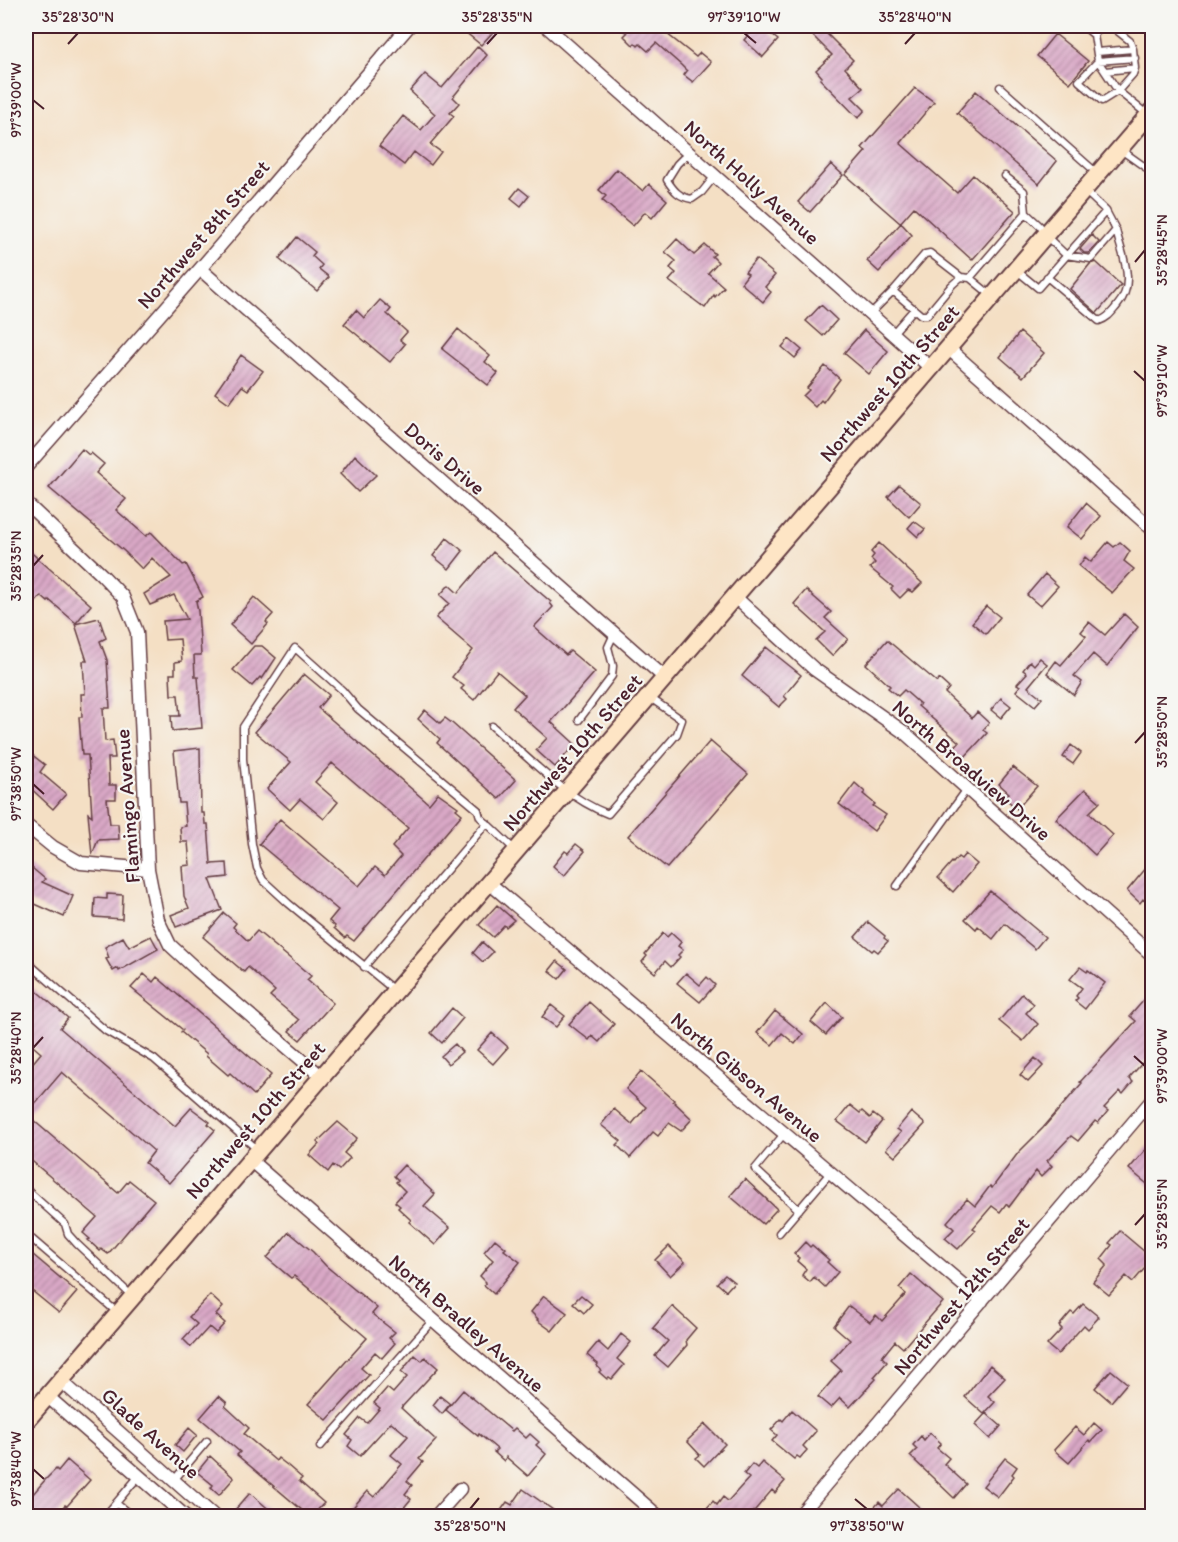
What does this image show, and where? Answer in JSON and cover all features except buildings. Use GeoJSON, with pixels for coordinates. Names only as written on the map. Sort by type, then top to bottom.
{"type":"FeatureCollection","features":[{"type":"Feature","properties":{"kind":"main road","name":"Northwest 10th Street"},"geometry":{"type":"LineString","coordinates":[[26,1421],[1151,114]]}},
{"type":"Feature","properties":{"kind":"street","name":"Northwest 8th Street"},"geometry":{"type":"LineString","coordinates":[[26,467],[409,26]]}},
{"type":"Feature","properties":{"kind":"street","name":"North Holly Avenue"},"geometry":{"type":"LineString","coordinates":[[546,26],[931,368]]}},
{"type":"Feature","properties":{"kind":"street","name":"Doris Drive"},"geometry":{"type":"LineString","coordinates":[[200,268],[665,678]]}},
{"type":"Feature","properties":{"kind":"street"},"geometry":{"type":"LineString","coordinates":[[948,348],[1150,525]]}},
{"type":"Feature","properties":{"kind":"street","name":"Flamingo Avenue"},"geometry":{"type":"LineString","coordinates":[[26,503],[123,597],[137,632],[148,869],[158,920],[170,945],[322,1077]]}},
{"type":"Feature","properties":{"kind":"street","name":"North Broadview Drive"},"geometry":{"type":"LineString","coordinates":[[735,597],[814,669],[904,733],[1152,955]]}},
{"type":"Feature","properties":{"kind":"street"},"geometry":{"type":"LineString","coordinates":[[26,825],[53,848],[81,863],[148,869]]}},
{"type":"Feature","properties":{"kind":"street","name":"North Gibson Avenue"},"geometry":{"type":"LineString","coordinates":[[488,882],[982,1301]]}},
{"type":"Feature","properties":{"kind":"street","name":"Northwest 12th Street"},"geometry":{"type":"LineString","coordinates":[[799,1516],[1152,1100]]}},
{"type":"Feature","properties":{"kind":"street","name":"North Bradley Avenue"},"geometry":{"type":"LineString","coordinates":[[254,1155],[433,1320],[658,1516]]}},
{"type":"Feature","properties":{"kind":"street","name":"Glade Avenue"},"geometry":{"type":"LineString","coordinates":[[60,1380],[214,1516]]}},
{"type":"Feature","properties":{"kind":"street","name":"Glade Avenue"},"geometry":{"type":"LineString","coordinates":[[47,1395],[185,1516]]}},
{"type":"Feature","properties":{"kind":"street"},"geometry":{"type":"LineString","coordinates":[[140,1476],[153,1461]]}},
{"type":"Feature","properties":{"kind":"street"},"geometry":{"type":"LineString","coordinates":[[436,1516],[460,1489]]}},
{"type":"Feature","properties":{"kind":"lane"},"geometry":{"type":"LineString","coordinates":[[1083,26],[1094,34],[1098,61],[1118,91],[1151,114]]}},
{"type":"Feature","properties":{"kind":"lane"},"geometry":{"type":"LineString","coordinates":[[1094,34],[1102,26]]}},
{"type":"Feature","properties":{"kind":"lane"},"geometry":{"type":"LineString","coordinates":[[1111,26],[1130,41],[1135,58],[1133,74],[1118,91],[1102,101],[1079,81],[1098,61],[1135,58]]}},
{"type":"Feature","properties":{"kind":"lane"},"geometry":{"type":"LineString","coordinates":[[1097,52],[1133,49]]}},
{"type":"Feature","properties":{"kind":"lane"},"geometry":{"type":"LineString","coordinates":[[1105,71],[1135,68]]}},
{"type":"Feature","properties":{"kind":"lane"},"geometry":{"type":"LineString","coordinates":[[1000,87],[1098,175]]}},
{"type":"Feature","properties":{"kind":"lane"},"geometry":{"type":"LineString","coordinates":[[1120,149],[1152,172]]}},
{"type":"Feature","properties":{"kind":"lane"},"geometry":{"type":"LineString","coordinates":[[689,152],[677,164],[667,180],[673,190],[683,197],[692,199],[702,192],[715,176]]}},
{"type":"Feature","properties":{"kind":"lane"},"geometry":{"type":"LineString","coordinates":[[1005,176],[1023,191],[1026,213],[1066,255],[1091,259],[1116,230]]}},
{"type":"Feature","properties":{"kind":"lane"},"geometry":{"type":"LineString","coordinates":[[1047,277],[1099,321],[1106,319],[1125,297],[1129,282],[1116,230],[1106,211],[1084,190]]}},
{"type":"Feature","properties":{"kind":"lane"},"geometry":{"type":"LineString","coordinates":[[1016,270],[1038,288],[1106,211]]}},
{"type":"Feature","properties":{"kind":"lane"},"geometry":{"type":"LineString","coordinates":[[970,278],[1026,213]]}},
{"type":"Feature","properties":{"kind":"lane"},"geometry":{"type":"LineString","coordinates":[[870,314],[925,254],[930,253],[961,277],[970,278],[993,297]]}},
{"type":"Feature","properties":{"kind":"lane"},"geometry":{"type":"LineString","coordinates":[[893,291],[921,315],[927,315],[961,277]]}},
{"type":"Feature","properties":{"kind":"lane"},"geometry":{"type":"LineString","coordinates":[[892,334],[914,309]]}},
{"type":"Feature","properties":{"kind":"lane"},"geometry":{"type":"LineString","coordinates":[[579,720],[612,676],[613,666],[608,647],[615,633]]}},
{"type":"Feature","properties":{"kind":"lane"},"geometry":{"type":"LineString","coordinates":[[396,992],[263,880],[255,860],[243,759],[243,727],[295,648],[342,690],[358,709],[478,810],[480,817],[517,851]]}},
{"type":"Feature","properties":{"kind":"lane"},"geometry":{"type":"LineString","coordinates":[[492,726],[568,791],[592,808],[608,814],[677,734],[682,720],[649,696]]}},
{"type":"Feature","properties":{"kind":"lane"},"geometry":{"type":"LineString","coordinates":[[897,886],[967,789]]}},
{"type":"Feature","properties":{"kind":"lane"},"geometry":{"type":"LineString","coordinates":[[364,967],[487,824]]}},
{"type":"Feature","properties":{"kind":"lane"},"geometry":{"type":"LineString","coordinates":[[26,961],[106,1030],[154,1059],[254,1155]]}},
{"type":"Feature","properties":{"kind":"lane"},"geometry":{"type":"LineString","coordinates":[[784,1134],[755,1169],[799,1210]]}},
{"type":"Feature","properties":{"kind":"lane"},"geometry":{"type":"LineString","coordinates":[[779,1233],[830,1173]]}},
{"type":"Feature","properties":{"kind":"lane"},"geometry":{"type":"LineString","coordinates":[[26,1189],[65,1224],[68,1234],[77,1244],[133,1297]]}},
{"type":"Feature","properties":{"kind":"lane"},"geometry":{"type":"LineString","coordinates":[[26,1234],[118,1314]]}},
{"type":"Feature","properties":{"kind":"lane"},"geometry":{"type":"LineString","coordinates":[[320,1447],[433,1320]]}},
{"type":"Feature","properties":{"kind":"lane"},"geometry":{"type":"LineString","coordinates":[[174,1480],[207,1441]]}},
{"type":"Feature","properties":{"kind":"lane"},"geometry":{"type":"LineString","coordinates":[[105,1516],[140,1476]]}},
{"type":"Feature","properties":{"kind":"lane"},"geometry":{"type":"LineString","coordinates":[[117,1503],[132,1516]]}}]}
